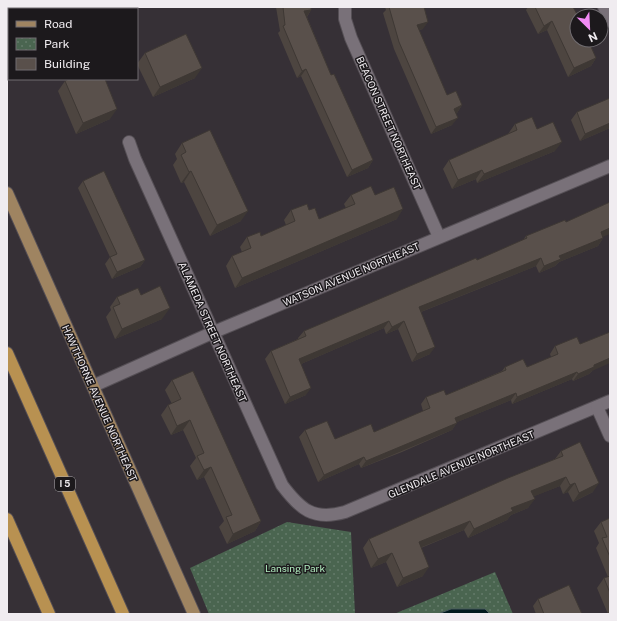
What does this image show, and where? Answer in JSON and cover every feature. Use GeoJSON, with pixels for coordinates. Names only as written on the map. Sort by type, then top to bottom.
{"type":"FeatureCollection","features":[{"type":"Feature","properties":{"kind":"highway","name":"I 5"},"geometry":{"type":"LineString","coordinates":[[7,353],[123,614]]}},
{"type":"Feature","properties":{"kind":"highway"},"geometry":{"type":"LineString","coordinates":[[7,519],[49,614]]}},
{"type":"Feature","properties":{"kind":"main road","name":"HAWTHORNE AVENUE NORTHEAST"},"geometry":{"type":"LineString","coordinates":[[7,193],[194,614]]}},
{"type":"Feature","properties":{"kind":"street","name":"BEACON STREET NORTHEAST"},"geometry":{"type":"LineString","coordinates":[[345,7],[345,19],[351,38],[440,237]]}},
{"type":"Feature","properties":{"kind":"street","name":"ALAMEDA STREET NORTHEAST"},"geometry":{"type":"LineString","coordinates":[[129,142],[135,159],[282,485],[302,509],[310,512]]}},
{"type":"Feature","properties":{"kind":"street","name":"WATSON AVENUE NORTHEAST"},"geometry":{"type":"LineString","coordinates":[[93,386],[214,332],[610,166]]}},
{"type":"Feature","properties":{"kind":"street","name":"GLENDALE AVENUE NORTHEAST"},"geometry":{"type":"LineString","coordinates":[[310,512],[330,515],[345,512],[610,401]]}},
{"type":"Feature","properties":{"kind":"street"},"geometry":{"type":"LineString","coordinates":[[597,407],[610,436]]}},
{"type":"Feature","properties":{"kind":"green space","name":"Lansing Park"},"geometry":{"type":"Polygon","coordinates":[[[287,522],[351,532],[355,614],[209,614],[190,568],[287,522]]]}},
{"type":"Feature","properties":{"kind":"green space"},"geometry":{"type":"Polygon","coordinates":[[[495,572],[513,614],[394,614],[495,572]]]}},
{"type":"Feature","properties":{"kind":"water"},"geometry":{"type":"Polygon","coordinates":[[[451,609],[485,609],[490,614],[438,614],[451,609]]]}},
{"type":"Feature","properties":{"kind":"building"},"geometry":{"type":"Polygon","coordinates":[[[41,7],[92,8],[42,8],[41,7]]]}},
{"type":"Feature","properties":{"kind":"building"},"geometry":{"type":"Polygon","coordinates":[[[283,7],[311,7],[311,10],[304,11],[331,75],[334,74],[373,160],[352,170],[306,69],[302,71],[283,26],[285,25],[283,7]]]}},
{"type":"Feature","properties":{"kind":"building"},"geometry":{"type":"Polygon","coordinates":[[[389,7],[424,7],[428,22],[417,25],[447,95],[456,91],[462,105],[454,109],[458,118],[436,127],[399,42],[389,7]]]}},
{"type":"Feature","properties":{"kind":"building"},"geometry":{"type":"Polygon","coordinates":[[[535,7],[573,7],[569,8],[569,48],[592,48],[596,58],[574,68],[552,21],[544,26],[535,7]]]}},
{"type":"Feature","properties":{"kind":"building"},"geometry":{"type":"Polygon","coordinates":[[[186,34],[202,68],[160,87],[145,53],[186,34]]]}},
{"type":"Feature","properties":{"kind":"building"},"geometry":{"type":"Polygon","coordinates":[[[105,80],[117,109],[83,123],[65,81],[105,80]]]}},
{"type":"Feature","properties":{"kind":"building"},"geometry":{"type":"Polygon","coordinates":[[[610,98],[610,123],[585,134],[577,112],[610,98]]]}},
{"type":"Feature","properties":{"kind":"building"},"geometry":{"type":"Polygon","coordinates":[[[532,117],[537,129],[553,122],[562,142],[484,174],[482,170],[458,180],[449,160],[517,130],[515,124],[532,117]]]}},
{"type":"Feature","properties":{"kind":"building"},"geometry":{"type":"Polygon","coordinates":[[[210,130],[248,211],[217,225],[191,171],[189,172],[181,155],[186,152],[182,143],[210,130]]]}},
{"type":"Feature","properties":{"kind":"building"},"geometry":{"type":"Polygon","coordinates":[[[104,171],[145,260],[117,272],[110,257],[117,254],[83,181],[104,171]]]}},
{"type":"Feature","properties":{"kind":"building"},"geometry":{"type":"Polygon","coordinates":[[[371,186],[375,195],[394,187],[403,209],[242,278],[232,256],[251,248],[247,237],[260,232],[261,236],[295,221],[291,210],[307,204],[309,210],[315,208],[319,219],[355,204],[351,195],[371,186]]]}},
{"type":"Feature","properties":{"kind":"building"},"geometry":{"type":"Polygon","coordinates":[[[610,202],[610,228],[601,232],[603,238],[559,256],[561,259],[544,266],[541,258],[419,307],[435,347],[417,354],[404,321],[392,327],[389,321],[299,359],[311,388],[290,397],[271,351],[306,336],[304,331],[476,258],[477,260],[527,238],[526,236],[565,220],[566,222],[610,202]]]}},
{"type":"Feature","properties":{"kind":"building"},"geometry":{"type":"Polygon","coordinates":[[[160,286],[170,308],[122,329],[113,307],[120,304],[117,297],[138,288],[141,295],[160,286]]]}},
{"type":"Feature","properties":{"kind":"building"},"geometry":{"type":"Polygon","coordinates":[[[610,332],[610,358],[594,365],[594,367],[578,374],[577,372],[517,397],[516,393],[455,418],[457,423],[366,461],[364,457],[324,475],[305,430],[327,421],[335,439],[371,424],[374,432],[430,408],[426,397],[444,390],[446,395],[506,370],[505,367],[523,359],[527,367],[558,354],[555,346],[577,337],[580,344],[610,332]]]}},
{"type":"Feature","properties":{"kind":"building"},"geometry":{"type":"Polygon","coordinates":[[[193,371],[261,521],[233,534],[226,517],[232,515],[211,467],[204,470],[197,456],[204,453],[190,420],[177,426],[168,405],[181,399],[172,380],[193,371]]]}},
{"type":"Feature","properties":{"kind":"building"},"geometry":{"type":"Polygon","coordinates":[[[580,442],[599,483],[579,493],[575,483],[570,485],[566,477],[531,491],[535,499],[511,508],[513,511],[474,529],[470,521],[419,542],[429,567],[403,578],[392,553],[378,559],[369,539],[508,478],[563,456],[561,451],[580,442]]]}},
{"type":"Feature","properties":{"kind":"building"},"geometry":{"type":"Polygon","coordinates":[[[610,518],[610,557],[602,538],[607,537],[601,522],[610,518]]]}},
{"type":"Feature","properties":{"kind":"building"},"geometry":{"type":"Polygon","coordinates":[[[610,576],[610,593],[604,578],[610,576]]]}},
{"type":"Feature","properties":{"kind":"building"},"geometry":{"type":"Polygon","coordinates":[[[569,585],[582,614],[544,614],[538,599],[569,585]]]}}]}
